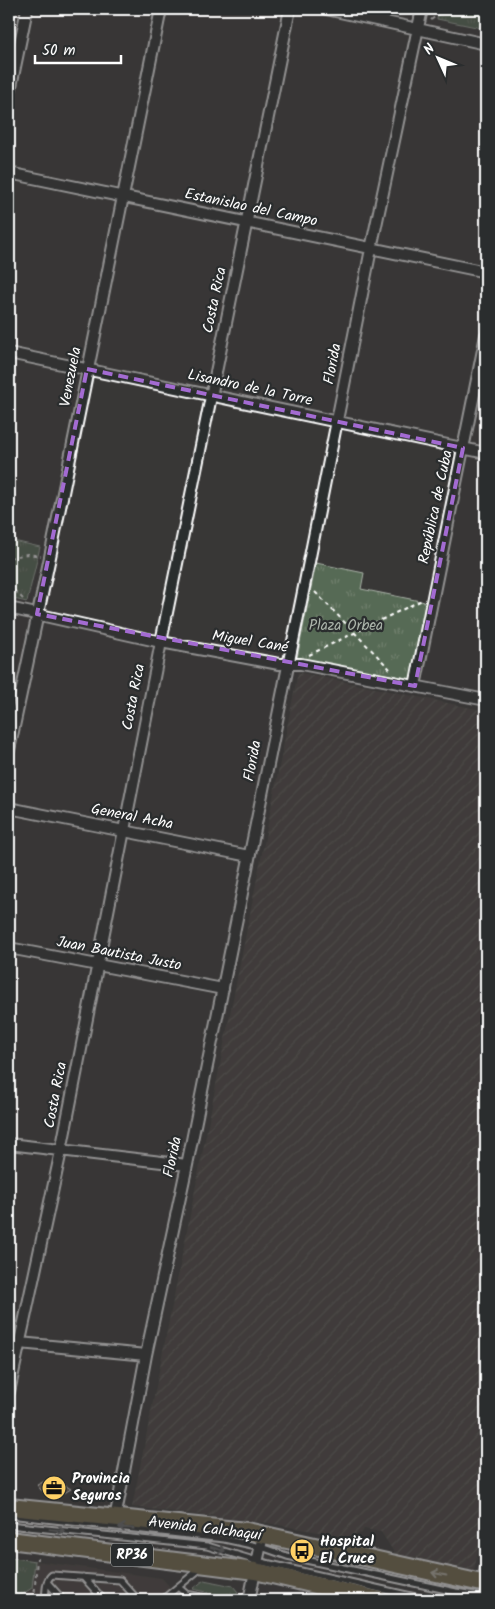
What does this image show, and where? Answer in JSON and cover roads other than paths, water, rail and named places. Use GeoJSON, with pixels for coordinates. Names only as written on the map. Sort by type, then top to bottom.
{"type":"FeatureCollection","features":[{"type":"Feature","properties":{"kind":"main road","name":"Avenida Calchaquí"},"geometry":{"type":"LineString","coordinates":[[9,1507],[247,1531],[262,1541],[485,1583]]}},
{"type":"Feature","properties":{"kind":"main road","name":"RP36"},"geometry":{"type":"LineString","coordinates":[[9,1540],[206,1564],[256,1566],[380,1600]]}},
{"type":"Feature","properties":{"kind":"street"},"geometry":{"type":"LineString","coordinates":[[9,96],[27,9]]}},
{"type":"Feature","properties":{"kind":"street","name":"Venezuela"},"geometry":{"type":"LineString","coordinates":[[9,750],[161,9]]}},
{"type":"Feature","properties":{"kind":"street","name":"Costa Rica"},"geometry":{"type":"LineString","coordinates":[[9,1392],[14,1342],[61,1151],[96,964],[290,9]]}},
{"type":"Feature","properties":{"kind":"street"},"geometry":{"type":"LineString","coordinates":[[326,9],[486,44]]}},
{"type":"Feature","properties":{"kind":"street","name":"Florida"},"geometry":{"type":"LineString","coordinates":[[115,1519],[146,1355],[187,1165],[371,249],[422,9]]}},
{"type":"Feature","properties":{"kind":"street","name":"Estanislao del Campo"},"geometry":{"type":"LineString","coordinates":[[9,173],[486,272]]}},
{"type":"Feature","properties":{"kind":"street","name":"República de Cuba"},"geometry":{"type":"LineString","coordinates":[[415,686],[486,335]]}},
{"type":"Feature","properties":{"kind":"street","name":"Lisandro de la Torre"},"geometry":{"type":"LineString","coordinates":[[9,353],[486,452]]}},
{"type":"Feature","properties":{"kind":"street","name":"Miguel Cané"},"geometry":{"type":"LineString","coordinates":[[9,608],[161,642],[279,664],[301,664],[486,700]]}},
{"type":"Feature","properties":{"kind":"street","name":"General Acha"},"geometry":{"type":"LineString","coordinates":[[9,808],[249,856]]}},
{"type":"Feature","properties":{"kind":"street","name":"Juan Bautista Justo"},"geometry":{"type":"LineString","coordinates":[[9,948],[223,989]]}},
{"type":"Feature","properties":{"kind":"street"},"geometry":{"type":"LineString","coordinates":[[9,1144],[187,1165]]}},
{"type":"Feature","properties":{"kind":"street"},"geometry":{"type":"LineString","coordinates":[[14,1342],[146,1355]]}},
{"type":"Feature","properties":{"kind":"street"},"geometry":{"type":"LineString","coordinates":[[249,1600],[262,1541]]}},
{"type":"Feature","properties":{"kind":"lane"},"geometry":{"type":"LineString","coordinates":[[9,1516],[262,1541]]}},
{"type":"Feature","properties":{"kind":"lane"},"geometry":{"type":"LineString","coordinates":[[9,1525],[207,1546],[256,1566],[429,1600]]}},
{"type":"Feature","properties":{"kind":"lane"},"geometry":{"type":"LineString","coordinates":[[162,1600],[206,1564]]}},
{"type":"Feature","properties":{"kind":"lane"},"geometry":{"type":"LineString","coordinates":[[45,1600],[47,1582],[52,1575],[120,1580],[138,1600]]}},
{"type":"Feature","properties":{"kind":"lane"},"geometry":{"type":"LineString","coordinates":[[83,1577],[104,1600]]}},
{"type":"Feature","properties":{"kind":"lane"},"geometry":{"type":"LineString","coordinates":[[47,1582],[63,1600]]}},
{"type":"Feature","properties":{"kind":"lane"},"geometry":{"type":"LineString","coordinates":[[178,1587],[186,1594],[217,1600]]}},
{"type":"Feature","properties":{"kind":"place","name":"Provincia Seguros"},"geometry":{"type":"Point","coordinates":[54,1488]}},
{"type":"Feature","properties":{"kind":"place","name":"Hospital El Cruce"},"geometry":{"type":"Point","coordinates":[302,1551]}},
{"type":"Feature","properties":{"kind":"park label","name":"Plaza Orbea"},"geometry":{"type":"Point","coordinates":[346,626]}}]}
